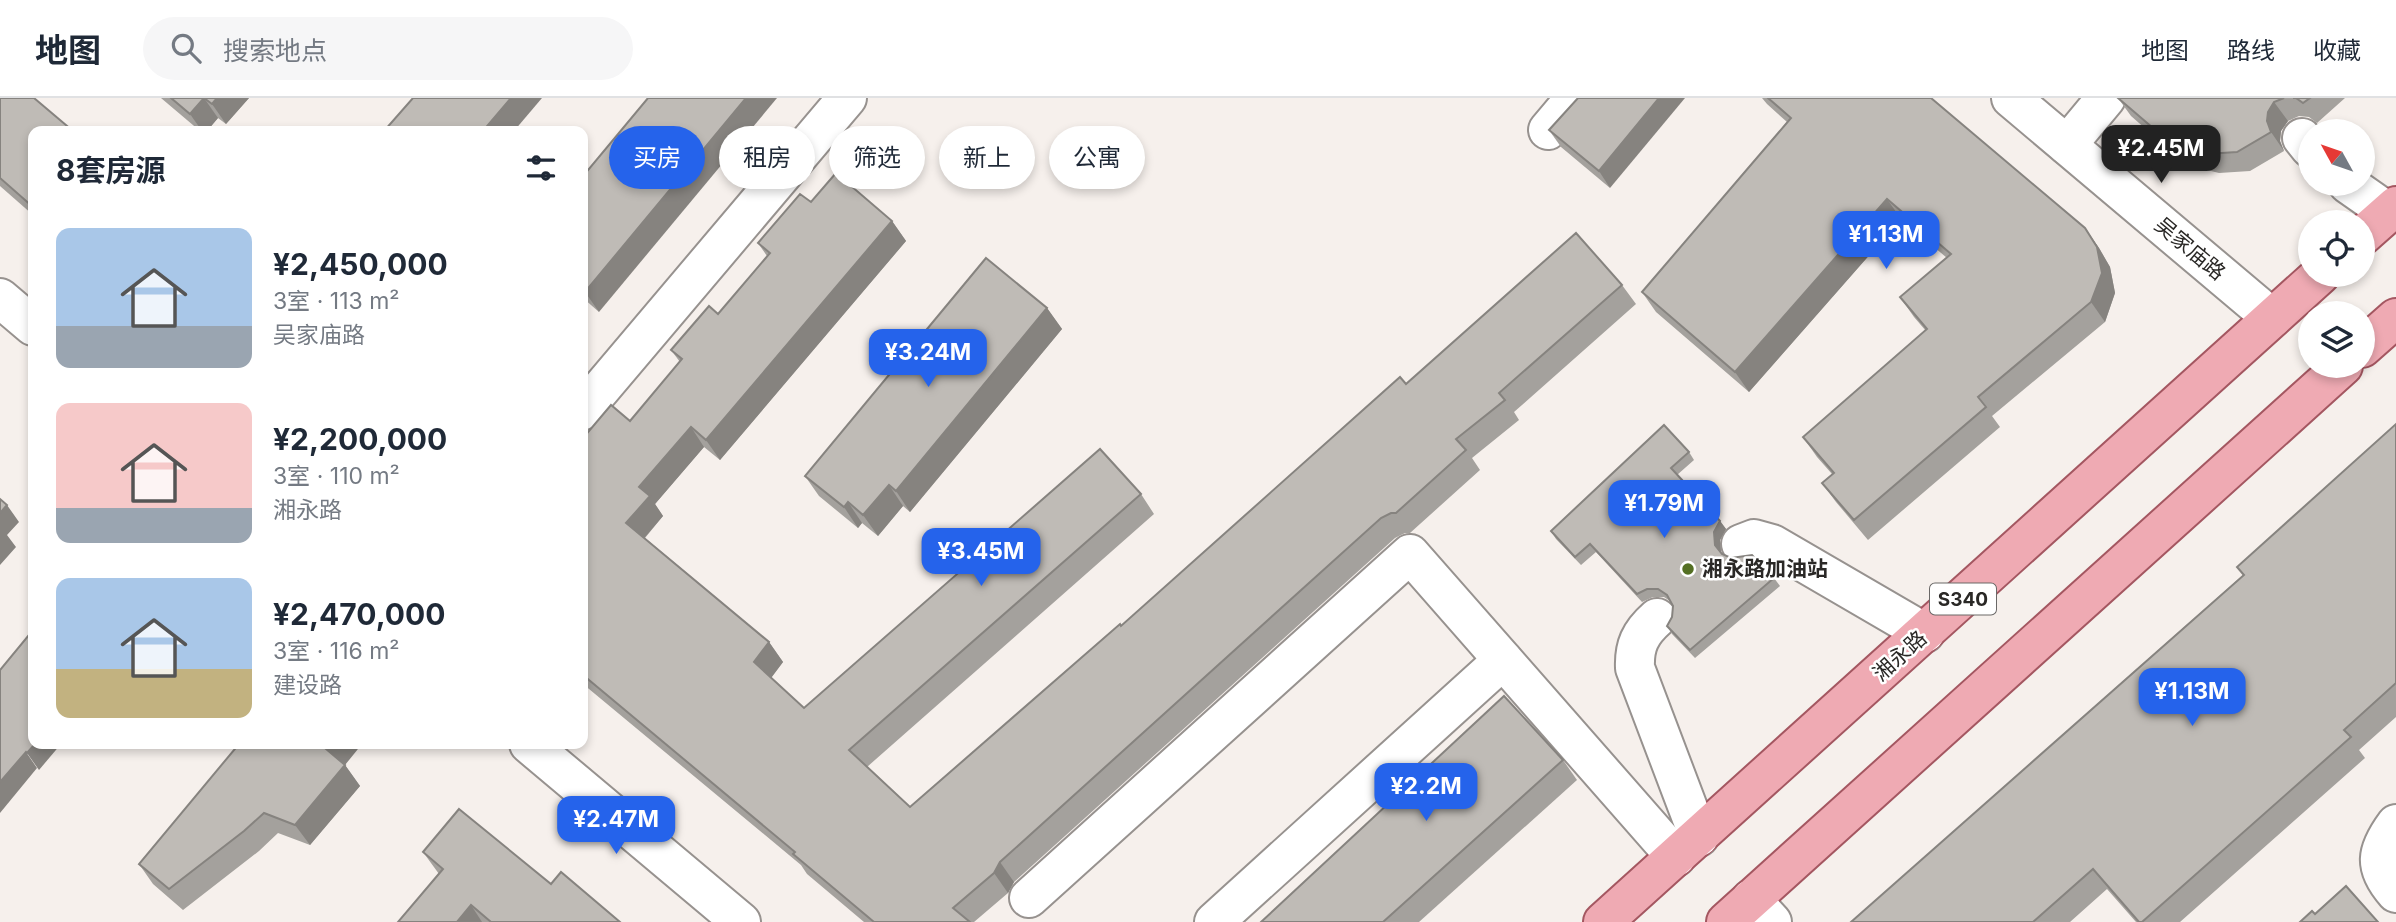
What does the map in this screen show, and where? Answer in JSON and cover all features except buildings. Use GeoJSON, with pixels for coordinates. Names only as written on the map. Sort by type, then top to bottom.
{"type":"FeatureCollection","features":[{"type":"Feature","properties":{"kind":"main road","name":"湘永路"},"geometry":{"type":"LineString","coordinates":[[1603,922],[2307,287]]}},
{"type":"Feature","properties":{"kind":"main road"},"geometry":{"type":"LineString","coordinates":[[2375,337],[2396,318]]}},
{"type":"Feature","properties":{"kind":"main road"},"geometry":{"type":"LineString","coordinates":[[1750,914],[2330,378]]}},
{"type":"Feature","properties":{"kind":"street"},"geometry":{"type":"LineString","coordinates":[[588,404],[846,98]]}},
{"type":"Feature","properties":{"kind":"street"},"geometry":{"type":"LineString","coordinates":[[1548,130],[1575,98]]}},
{"type":"Feature","properties":{"kind":"street","name":"吴家庙路"},"geometry":{"type":"LineString","coordinates":[[2011,98],[2273,318]]}},
{"type":"Feature","properties":{"kind":"street"},"geometry":{"type":"LineString","coordinates":[[2067,145],[2106,98]]}},
{"type":"Feature","properties":{"kind":"street"},"geometry":{"type":"LineString","coordinates":[[2360,196],[2382,218]]}},
{"type":"Feature","properties":{"kind":"street"},"geometry":{"type":"LineString","coordinates":[[0,298],[28,322]]}},
{"type":"Feature","properties":{"kind":"street"},"geometry":{"type":"LineString","coordinates":[[1741,544],[1754,539],[1772,544],[1925,634]]}},
{"type":"Feature","properties":{"kind":"street"},"geometry":{"type":"LineString","coordinates":[[1029,898],[1410,554],[1503,660],[1688,847]]}},
{"type":"Feature","properties":{"kind":"street"},"geometry":{"type":"LineString","coordinates":[[1657,618],[1641,635],[1634,652],[1634,668],[1688,847]]}},
{"type":"Feature","properties":{"kind":"street"},"geometry":{"type":"LineString","coordinates":[[1214,922],[1503,660]]}},
{"type":"Feature","properties":{"kind":"street"},"geometry":{"type":"LineString","coordinates":[[535,749],[741,922]]}},
{"type":"Feature","properties":{"kind":"street"},"geometry":{"type":"LineString","coordinates":[[2396,824],[2386,837],[2378,856],[2384,879],[2396,893]]}},
{"type":"Feature","properties":{"kind":"place","name":"湘永路加油站"},"geometry":{"type":"Point","coordinates":[1688,569]}}]}
